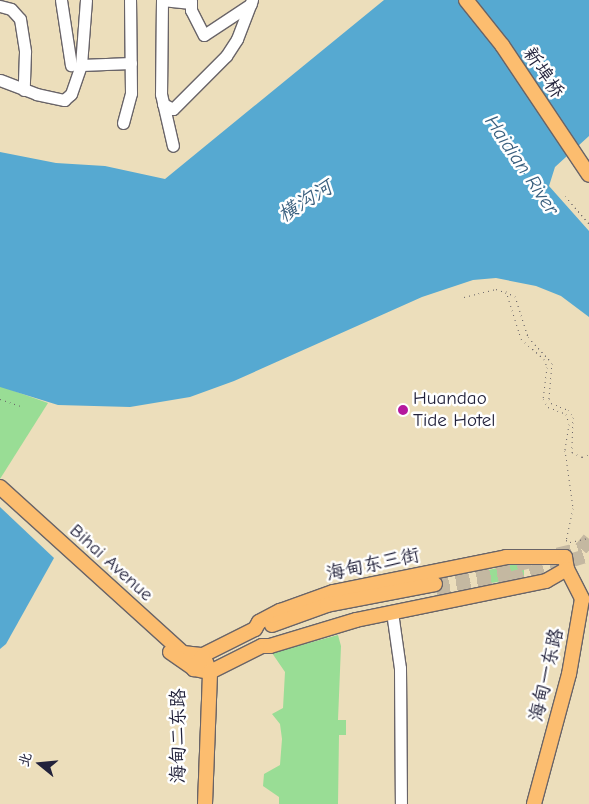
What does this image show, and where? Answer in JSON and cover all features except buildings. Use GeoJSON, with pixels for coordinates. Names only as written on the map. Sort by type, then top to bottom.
{"type":"FeatureCollection","features":[{"type":"Feature","properties":{"kind":"main road","name":"新埠桥"},"geometry":{"type":"LineString","coordinates":[[466,0],[502,45],[588,170]]}},
{"type":"Feature","properties":{"kind":"main road","name":"新埠桥"},"geometry":{"type":"LineString","coordinates":[[477,0],[588,170]]}},
{"type":"Feature","properties":{"kind":"main road","name":"Bihai Avenue"},"geometry":{"type":"LineString","coordinates":[[0,487],[183,654],[203,655]]}},
{"type":"Feature","properties":{"kind":"main road","name":"Bihai Avenue"},"geometry":{"type":"LineString","coordinates":[[0,492],[178,659],[194,669]]}},
{"type":"Feature","properties":{"kind":"main road","name":"海甸东三街"},"geometry":{"type":"LineString","coordinates":[[203,655],[255,629],[258,622],[301,601],[345,589],[506,557],[544,555],[562,563]]}},
{"type":"Feature","properties":{"kind":"main road"},"geometry":{"type":"LineString","coordinates":[[203,655],[194,669],[210,672],[262,646],[392,612],[546,580],[562,563]]}},
{"type":"Feature","properties":{"kind":"main road","name":"海甸一东路"},"geometry":{"type":"LineString","coordinates":[[530,804],[564,673],[576,601],[562,563]]}},
{"type":"Feature","properties":{"kind":"main road","name":"海甸一东路"},"geometry":{"type":"LineString","coordinates":[[534,804],[569,674],[580,617],[582,599],[562,563]]}},
{"type":"Feature","properties":{"kind":"main road"},"geometry":{"type":"LineString","coordinates":[[255,629],[327,605],[436,589],[317,620],[267,639],[262,646]]}},
{"type":"Feature","properties":{"kind":"main road"},"geometry":{"type":"LineString","coordinates":[[203,655],[210,672]]}},
{"type":"Feature","properties":{"kind":"main road","name":"海甸二东路"},"geometry":{"type":"LineString","coordinates":[[194,669],[202,690],[198,804]]}},
{"type":"Feature","properties":{"kind":"main road","name":"海甸二东路"},"geometry":{"type":"LineString","coordinates":[[205,804],[210,672]]}},
{"type":"Feature","properties":{"kind":"street"},"geometry":{"type":"LineString","coordinates":[[13,0],[25,52],[24,90]]}},
{"type":"Feature","properties":{"kind":"street"},"geometry":{"type":"LineString","coordinates":[[61,0],[76,65]]}},
{"type":"Feature","properties":{"kind":"street"},"geometry":{"type":"LineString","coordinates":[[0,80],[24,90],[56,99],[68,98],[76,65],[86,0]]}},
{"type":"Feature","properties":{"kind":"street"},"geometry":{"type":"LineString","coordinates":[[124,122],[131,93],[130,0]]}},
{"type":"Feature","properties":{"kind":"street"},"geometry":{"type":"LineString","coordinates":[[173,146],[163,104],[162,0],[191,1],[191,10],[204,35],[253,1]]}},
{"type":"Feature","properties":{"kind":"street"},"geometry":{"type":"LineString","coordinates":[[163,104],[173,109],[226,56],[237,39],[253,1]]}},
{"type":"Feature","properties":{"kind":"street"},"geometry":{"type":"LineString","coordinates":[[0,6],[16,13]]}},
{"type":"Feature","properties":{"kind":"street"},"geometry":{"type":"LineString","coordinates":[[76,65],[131,63]]}},
{"type":"Feature","properties":{"kind":"street"},"geometry":{"type":"LineString","coordinates":[[392,612],[400,668],[401,804]]}},
{"type":"Feature","properties":{"kind":"path"},"geometry":{"type":"LineString","coordinates":[[565,196],[589,224]]}},
{"type":"Feature","properties":{"kind":"path"},"geometry":{"type":"LineString","coordinates":[[464,297],[488,290],[506,291],[515,296],[531,343],[552,363],[549,398],[551,403],[568,410],[573,416],[572,452],[582,457],[589,454]]}},
{"type":"Feature","properties":{"kind":"path"},"geometry":{"type":"LineString","coordinates":[[506,291],[522,340],[544,359],[547,367],[543,399],[548,407],[566,414],[569,424],[565,450],[573,508],[566,540],[570,542],[589,538]]}},
{"type":"Feature","properties":{"kind":"path"},"geometry":{"type":"LineString","coordinates":[[0,399],[20,406]]}},
{"type":"Feature","properties":{"kind":"green space"},"geometry":{"type":"Polygon","coordinates":[[[0,386],[48,403],[0,479],[0,386]]]}},
{"type":"Feature","properties":{"kind":"green space"},"geometry":{"type":"Polygon","coordinates":[[[524,562],[524,577],[486,584],[484,571],[524,562]]]}},
{"type":"Feature","properties":{"kind":"green space"},"geometry":{"type":"Polygon","coordinates":[[[338,635],[341,646],[338,720],[346,720],[346,735],[339,735],[338,804],[279,804],[279,797],[263,786],[264,774],[280,765],[282,739],[280,724],[272,714],[283,708],[285,672],[272,653],[338,635]]]}},
{"type":"Feature","properties":{"kind":"water"},"geometry":{"type":"Polygon","coordinates":[[[384,0],[589,0],[589,136],[555,167],[549,186],[589,231],[589,317],[561,296],[536,286],[496,278],[473,280],[422,297],[234,381],[190,397],[130,407],[58,405],[0,387],[0,152],[56,163],[105,166],[165,179],[384,0]]]}},
{"type":"Feature","properties":{"kind":"water"},"geometry":{"type":"Polygon","coordinates":[[[0,507],[54,558],[6,644],[0,649],[0,507]]]}},
{"type":"Feature","properties":{"kind":"tunnel"},"geometry":{"type":"LineString","coordinates":[[435,584],[581,549],[589,539]]}},
{"type":"Feature","properties":{"kind":"tunnel"},"geometry":{"type":"LineString","coordinates":[[437,595],[510,579],[589,555]]}},
{"type":"Feature","properties":{"kind":"place","name":"Huandao Tide Hotel"},"geometry":{"type":"Point","coordinates":[403,410]}},
{"type":"Feature","properties":{"kind":"water label","name":"Haidian River"},"geometry":{"type":"Point","coordinates":[522,165]}},
{"type":"Feature","properties":{"kind":"water label","name":"横沟河"},"geometry":{"type":"Point","coordinates":[305,201]}}]}
